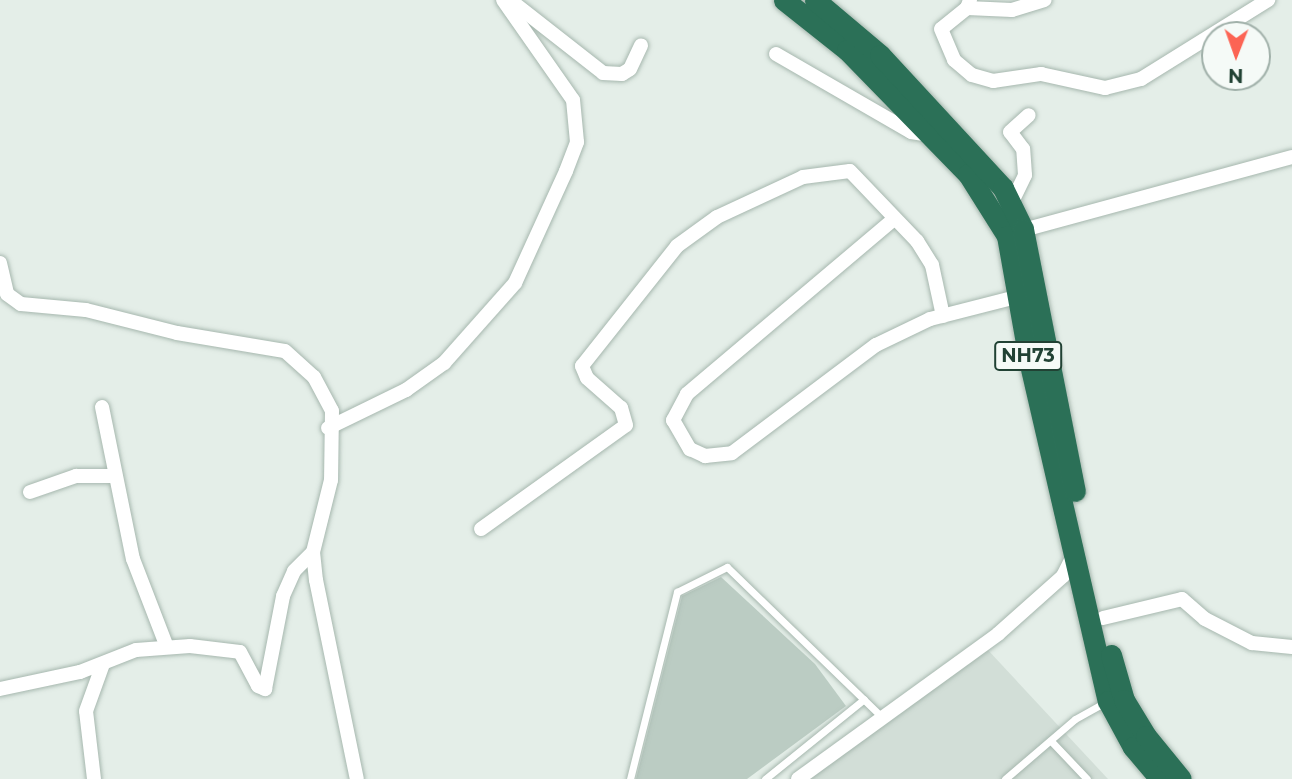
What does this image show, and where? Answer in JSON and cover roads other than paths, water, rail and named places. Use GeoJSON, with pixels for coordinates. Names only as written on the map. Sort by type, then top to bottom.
{"type":"FeatureCollection","features":[{"type":"Feature","properties":{"kind":"highway","name":"NH73"},"geometry":{"type":"LineString","coordinates":[[784,0],[847,50],[968,174],[1015,232],[1029,360],[1108,701],[1133,747],[1160,779]]}},
{"type":"Feature","properties":{"kind":"highway","name":"NH73"},"geometry":{"type":"LineString","coordinates":[[815,0],[880,55],[981,162],[1010,204],[1124,700],[1146,736],[1181,779]]}},
{"type":"Feature","properties":{"kind":"street"},"geometry":{"type":"LineString","coordinates":[[328,428],[406,390],[444,363],[515,283],[562,182],[577,142],[573,100],[503,0]]}},
{"type":"Feature","properties":{"kind":"street"},"geometry":{"type":"LineString","coordinates":[[510,0],[603,73],[622,74],[630,69],[641,45]]}},
{"type":"Feature","properties":{"kind":"street"},"geometry":{"type":"LineString","coordinates":[[1045,0],[1012,9],[969,4],[941,29],[954,60],[972,75],[993,81],[1041,74],[1105,88],[1141,79],[1268,0]]}},
{"type":"Feature","properties":{"kind":"street"},"geometry":{"type":"LineString","coordinates":[[776,54],[911,132],[929,135]]}},
{"type":"Feature","properties":{"kind":"street"},"geometry":{"type":"LineString","coordinates":[[1010,204],[1025,175],[1023,149],[1010,132],[1029,115]]}},
{"type":"Feature","properties":{"kind":"street"},"geometry":{"type":"LineString","coordinates":[[1015,232],[1292,157]]}},
{"type":"Feature","properties":{"kind":"street"},"geometry":{"type":"LineString","coordinates":[[481,529],[626,425],[621,408],[587,378],[582,366],[677,246],[717,217],[803,177],[850,171],[917,241],[932,265],[943,316]]}},
{"type":"Feature","properties":{"kind":"street"},"geometry":{"type":"LineString","coordinates":[[894,219],[687,394],[673,420],[694,453],[732,453],[876,345],[943,316],[1020,296]]}},
{"type":"Feature","properties":{"kind":"street"},"geometry":{"type":"LineString","coordinates":[[0,263],[8,294],[21,304],[86,310],[177,332],[285,351],[314,377],[332,411],[328,428],[331,480],[313,552],[357,779]]}},
{"type":"Feature","properties":{"kind":"street"},"geometry":{"type":"LineString","coordinates":[[102,407],[113,476],[127,513],[143,594],[167,647]]}},
{"type":"Feature","properties":{"kind":"street"},"geometry":{"type":"LineString","coordinates":[[30,492],[76,476],[113,476]]}},
{"type":"Feature","properties":{"kind":"street"},"geometry":{"type":"LineString","coordinates":[[0,689],[103,664],[136,650],[167,647],[240,652],[258,686],[267,689],[272,634],[283,596],[294,571],[313,552]]}},
{"type":"Feature","properties":{"kind":"street"},"geometry":{"type":"LineString","coordinates":[[798,779],[998,634],[1063,576],[1074,554]]}},
{"type":"Feature","properties":{"kind":"street"},"geometry":{"type":"LineString","coordinates":[[1103,618],[1182,599],[1205,619],[1252,643],[1292,648]]}},
{"type":"Feature","properties":{"kind":"street"},"geometry":{"type":"LineString","coordinates":[[94,779],[86,711],[103,664]]}},
{"type":"Feature","properties":{"kind":"lane"},"geometry":{"type":"LineString","coordinates":[[630,779],[677,592],[723,568],[733,570],[883,718]]}},
{"type":"Feature","properties":{"kind":"lane"},"geometry":{"type":"LineString","coordinates":[[765,779],[864,699]]}},
{"type":"Feature","properties":{"kind":"lane"},"geometry":{"type":"LineString","coordinates":[[1005,779],[1075,719],[1108,701]]}},
{"type":"Feature","properties":{"kind":"lane"},"geometry":{"type":"LineString","coordinates":[[1051,741],[1087,779]]}}]}
